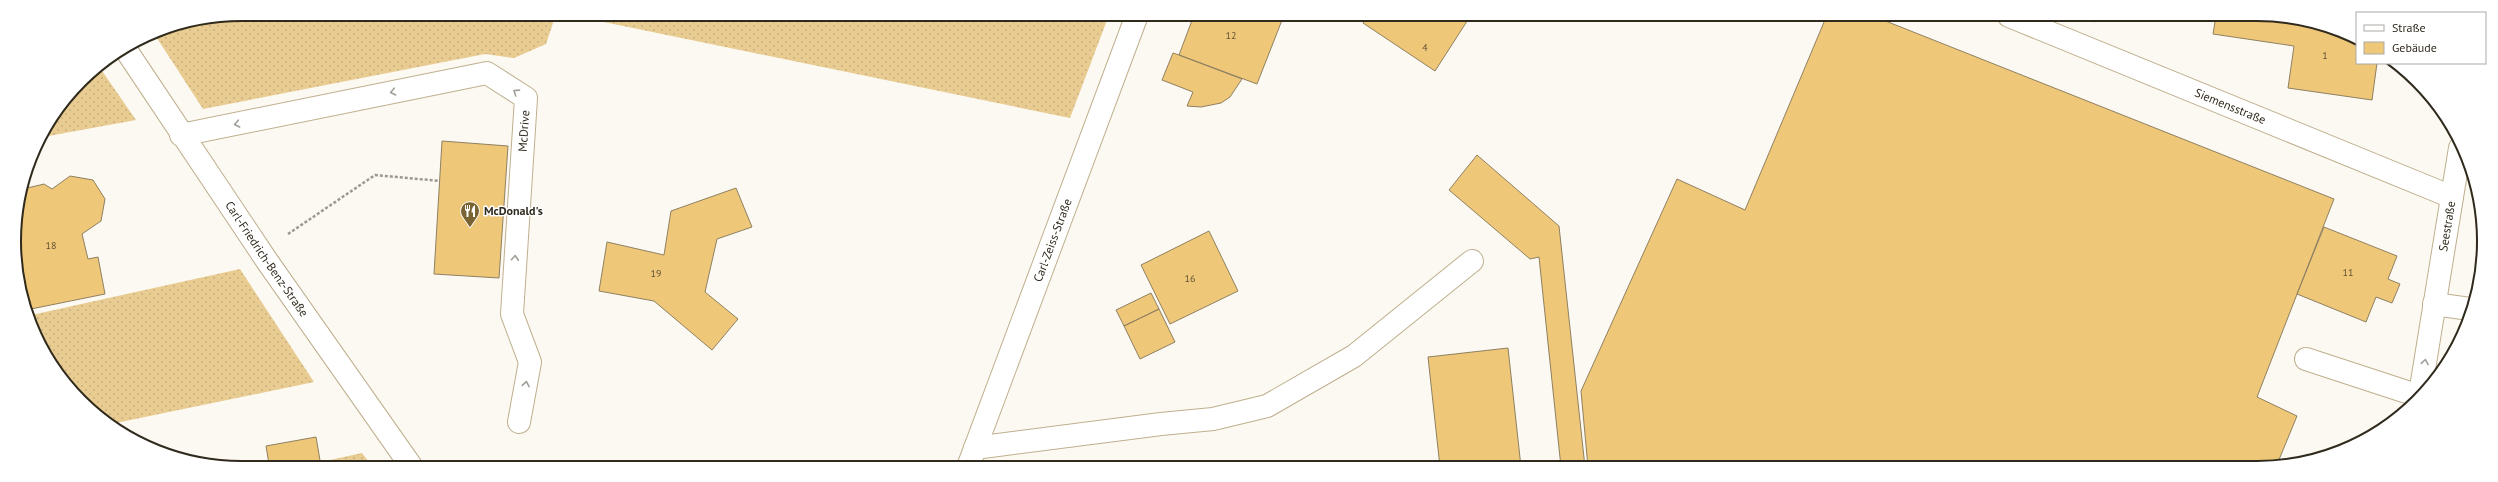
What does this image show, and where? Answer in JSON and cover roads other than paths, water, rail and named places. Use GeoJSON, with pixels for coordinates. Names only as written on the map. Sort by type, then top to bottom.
{"type":"FeatureCollection","features":[{"type":"Feature","properties":{"kind":"street","name":"Carl-Zeiss-Straße"},"geometry":{"type":"LineString","coordinates":[[972,457],[1135,21]]}},
{"type":"Feature","properties":{"kind":"street","name":"Siemensstraße"},"geometry":{"type":"LineString","coordinates":[[2021,21],[2452,197]]}},
{"type":"Feature","properties":{"kind":"street","name":"Carl-Friedrich-Benz-Straße"},"geometry":{"type":"LineString","coordinates":[[128,52],[181,135],[408,461]]}},
{"type":"Feature","properties":{"kind":"street","name":"McDrive"},"geometry":{"type":"LineString","coordinates":[[181,135],[487,73],[526,98],[512,314],[530,362],[519,422]]}},
{"type":"Feature","properties":{"kind":"street","name":"Seestraße"},"geometry":{"type":"LineString","coordinates":[[2421,388],[2459,155]]}},
{"type":"Feature","properties":{"kind":"street"},"geometry":{"type":"LineString","coordinates":[[972,457],[1161,424],[1213,420],[1267,406],[1354,356],[1472,261]]}},
{"type":"Feature","properties":{"kind":"street"},"geometry":{"type":"LineString","coordinates":[[2434,304],[2466,308]]}},
{"type":"Feature","properties":{"kind":"street"},"geometry":{"type":"LineString","coordinates":[[2306,359],[2414,396]]}},
{"type":"Feature","properties":{"kind":"place","name":"McDonald's"},"geometry":{"type":"Point","coordinates":[470,228]}}]}
